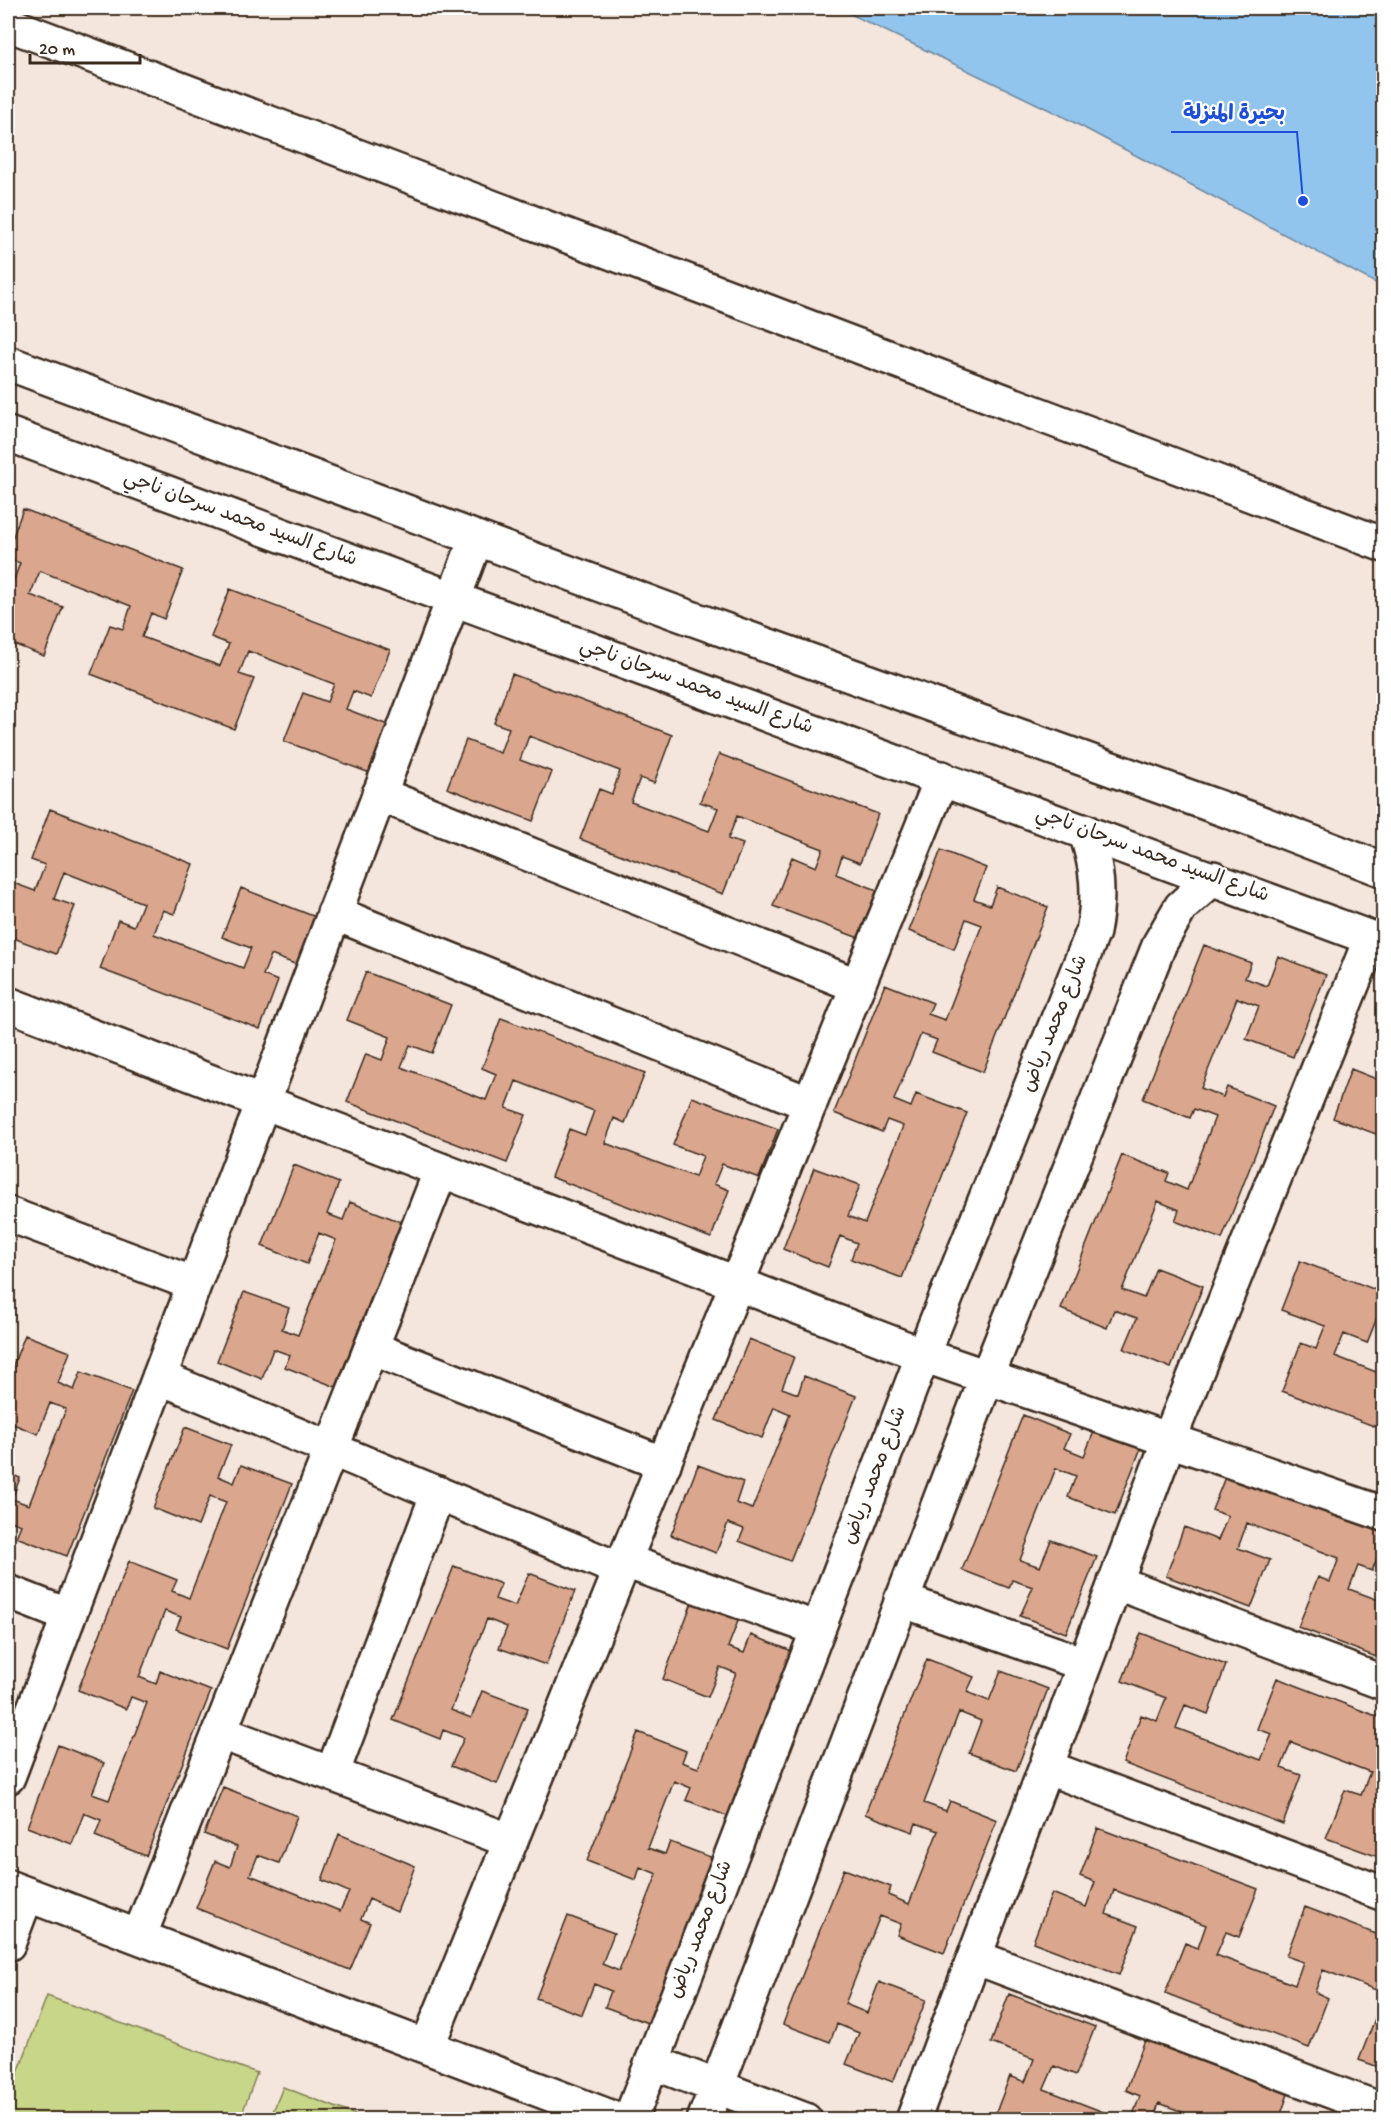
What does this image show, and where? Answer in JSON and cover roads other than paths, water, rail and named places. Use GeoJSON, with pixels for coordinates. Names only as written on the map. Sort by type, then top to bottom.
{"type":"FeatureCollection","features":[{"type":"Feature","properties":{"kind":"street"},"geometry":{"type":"LineString","coordinates":[[8,24],[1383,545]]}},
{"type":"Feature","properties":{"kind":"street"},"geometry":{"type":"LineString","coordinates":[[8,363],[476,539],[1383,870]]}},
{"type":"Feature","properties":{"kind":"street","name":"شارع السيد محمد سرحان ناجي"},"geometry":{"type":"LineString","coordinates":[[8,434],[1377,941]]}},
{"type":"Feature","properties":{"kind":"street"},"geometry":{"type":"LineString","coordinates":[[8,1777],[476,539]]}},
{"type":"Feature","properties":{"kind":"street"},"geometry":{"type":"LineString","coordinates":[[427,2047],[942,778]]}},
{"type":"Feature","properties":{"kind":"street"},"geometry":{"type":"LineString","coordinates":[[379,794],[858,986]]}},
{"type":"Feature","properties":{"kind":"street","name":"شارع محمد رياض"},"geometry":{"type":"LineString","coordinates":[[630,2120],[922,1355],[1093,932],[1098,907],[1098,881],[1094,856],[1085,831]]}},
{"type":"Feature","properties":{"kind":"street"},"geometry":{"type":"LineString","coordinates":[[704,2120],[987,1377],[1160,943],[1181,907],[1213,879]]}},
{"type":"Feature","properties":{"kind":"street"},"geometry":{"type":"LineString","coordinates":[[334,913],[810,1104]]}},
{"type":"Feature","properties":{"kind":"street"},"geometry":{"type":"LineString","coordinates":[[913,2120],[1169,1440],[1377,941]]}},
{"type":"Feature","properties":{"kind":"street"},"geometry":{"type":"LineString","coordinates":[[8,1004],[922,1355],[1383,1514]]}},
{"type":"Feature","properties":{"kind":"street"},"geometry":{"type":"LineString","coordinates":[[139,1937],[441,1170]]}},
{"type":"Feature","properties":{"kind":"street"},"geometry":{"type":"LineString","coordinates":[[8,1214],[194,1284]]}},
{"type":"Feature","properties":{"kind":"street"},"geometry":{"type":"LineString","coordinates":[[371,1348],[664,1464]]}},
{"type":"Feature","properties":{"kind":"street"},"geometry":{"type":"LineString","coordinates":[[159,1377],[438,1493],[623,1566],[818,1629]]}},
{"type":"Feature","properties":{"kind":"street"},"geometry":{"type":"LineString","coordinates":[[332,1774],[438,1493]]}},
{"type":"Feature","properties":{"kind":"street"},"geometry":{"type":"LineString","coordinates":[[1115,1582],[1383,1683]]}},
{"type":"Feature","properties":{"kind":"street"},"geometry":{"type":"LineString","coordinates":[[8,1592],[69,1616]]}},
{"type":"Feature","properties":{"kind":"street"},"geometry":{"type":"LineString","coordinates":[[901,1600],[1084,1665]]}},
{"type":"Feature","properties":{"kind":"street"},"geometry":{"type":"LineString","coordinates":[[219,1732],[511,1841]]}},
{"type":"Feature","properties":{"kind":"street"},"geometry":{"type":"LineString","coordinates":[[1046,1767],[1383,1894]]}},
{"type":"Feature","properties":{"kind":"street"},"geometry":{"type":"LineString","coordinates":[[8,1944],[17,1890],[618,2120]]}},
{"type":"Feature","properties":{"kind":"street"},"geometry":{"type":"LineString","coordinates":[[975,1957],[1383,2111]]}},
{"type":"Feature","properties":{"kind":"street"},"geometry":{"type":"LineString","coordinates":[[652,2062],[805,2120]]}},
{"type":"Feature","properties":{"kind":"water"},"geometry":{"type":"Polygon","coordinates":[[[838,8],[1383,8],[1383,287],[1060,115],[838,8]]]}},
{"type":"Feature","properties":{"kind":"place","name":"بحيرة المنزلة"},"geometry":{"type":"Point","coordinates":[1303,201]}}]}
